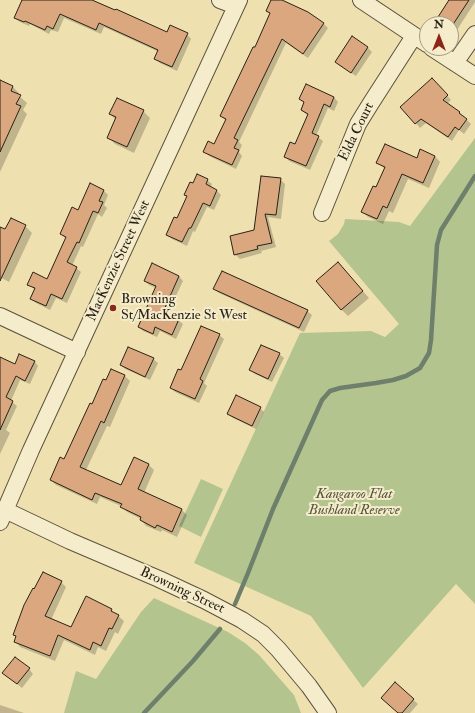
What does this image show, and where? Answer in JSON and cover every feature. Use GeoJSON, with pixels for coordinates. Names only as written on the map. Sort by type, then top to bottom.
{"type":"FeatureCollection","features":[{"type":"Feature","properties":{"kind":"street"},"geometry":{"type":"LineString","coordinates":[[220,0],[238,3]]}},
{"type":"Feature","properties":{"kind":"street"},"geometry":{"type":"LineString","coordinates":[[361,0],[419,39]]}},
{"type":"Feature","properties":{"kind":"street","name":"MacKenzie Street West"},"geometry":{"type":"LineString","coordinates":[[3,511],[238,3]]}},
{"type":"Feature","properties":{"kind":"street"},"geometry":{"type":"LineString","coordinates":[[455,63],[475,34]]}},
{"type":"Feature","properties":{"kind":"street","name":"Elda Court"},"geometry":{"type":"LineString","coordinates":[[322,213],[358,124],[419,41]]}},
{"type":"Feature","properties":{"kind":"street"},"geometry":{"type":"LineString","coordinates":[[444,56],[475,76]]}},
{"type":"Feature","properties":{"kind":"street"},"geometry":{"type":"LineString","coordinates":[[0,316],[77,352]]}},
{"type":"Feature","properties":{"kind":"street","name":"Browning Street"},"geometry":{"type":"LineString","coordinates":[[3,511],[204,600],[233,614],[254,627],[271,641],[288,659],[328,713]]}},
{"type":"Feature","properties":{"kind":"green space","name":"Kangaroo Flat Bushland Reserve"},"geometry":{"type":"Polygon","coordinates":[[[475,138],[475,604],[456,584],[363,688],[311,616],[194,563],[300,333],[371,331],[385,337],[399,324],[329,241],[338,234],[344,224],[345,219],[399,222],[410,226],[475,138]]]}},
{"type":"Feature","properties":{"kind":"green space"},"geometry":{"type":"Polygon","coordinates":[[[201,479],[223,489],[201,537],[179,526],[201,479]]]}},
{"type":"Feature","properties":{"kind":"green space"},"geometry":{"type":"Polygon","coordinates":[[[154,598],[228,632],[245,643],[259,655],[294,695],[301,713],[64,713],[76,671],[96,679],[141,612],[154,598]]]}},
{"type":"Feature","properties":{"kind":"building"},"geometry":{"type":"Polygon","coordinates":[[[22,0],[92,0],[167,32],[170,25],[188,33],[172,67],[154,59],[158,50],[99,23],[96,30],[60,14],[53,29],[47,26],[45,30],[14,18],[22,0]]]}},
{"type":"Feature","properties":{"kind":"building"},"geometry":{"type":"Polygon","coordinates":[[[271,0],[282,0],[308,12],[324,23],[303,54],[282,39],[234,138],[238,140],[234,148],[239,150],[232,165],[203,152],[208,141],[214,144],[226,119],[220,116],[253,47],[255,47],[270,13],[266,11],[271,0]]]}},
{"type":"Feature","properties":{"kind":"building"},"geometry":{"type":"Polygon","coordinates":[[[449,0],[469,0],[459,16],[439,16],[449,0]]]}},
{"type":"Feature","properties":{"kind":"building"},"geometry":{"type":"Polygon","coordinates":[[[352,36],[368,47],[351,73],[335,62],[352,36]]]}},
{"type":"Feature","properties":{"kind":"building"},"geometry":{"type":"Polygon","coordinates":[[[432,78],[448,95],[443,100],[467,119],[459,130],[455,127],[448,137],[421,119],[415,124],[400,107],[432,78]]]}},
{"type":"Feature","properties":{"kind":"building"},"geometry":{"type":"Polygon","coordinates":[[[0,80],[13,86],[11,91],[21,95],[16,104],[21,106],[0,152],[0,80]]]}},
{"type":"Feature","properties":{"kind":"building"},"geometry":{"type":"Polygon","coordinates":[[[306,84],[334,97],[330,107],[324,104],[312,133],[319,136],[306,166],[284,157],[290,142],[295,144],[308,114],[301,110],[304,102],[299,99],[306,84]]]}},
{"type":"Feature","properties":{"kind":"building"},"geometry":{"type":"Polygon","coordinates":[[[117,98],[144,110],[127,147],[107,138],[116,117],[109,114],[117,98]]]}},
{"type":"Feature","properties":{"kind":"building"},"geometry":{"type":"Polygon","coordinates":[[[385,144],[417,158],[420,149],[435,156],[423,183],[402,174],[387,208],[383,206],[377,219],[361,212],[373,186],[376,187],[385,167],[376,163],[385,144]]]}},
{"type":"Feature","properties":{"kind":"building"},"geometry":{"type":"Polygon","coordinates":[[[197,174],[208,179],[206,184],[217,190],[210,206],[203,203],[191,228],[189,228],[182,242],[166,235],[174,217],[177,218],[187,196],[184,195],[190,182],[193,183],[197,174]]]}},
{"type":"Feature","properties":{"kind":"building"},"geometry":{"type":"Polygon","coordinates":[[[261,176],[281,178],[276,215],[265,214],[272,243],[257,246],[258,249],[234,255],[230,236],[254,230],[261,176]]]}},
{"type":"Feature","properties":{"kind":"building"},"geometry":{"type":"Polygon","coordinates":[[[90,183],[104,190],[99,201],[103,202],[98,213],[93,211],[79,243],[77,242],[67,262],[77,267],[62,299],[51,294],[46,306],[30,299],[35,288],[27,285],[33,272],[47,279],[66,237],[60,234],[72,207],[78,210],[90,183]]]}},
{"type":"Feature","properties":{"kind":"building"},"geometry":{"type":"Polygon","coordinates":[[[11,218],[26,225],[0,281],[0,227],[5,229],[11,218]]]}},
{"type":"Feature","properties":{"kind":"building"},"geometry":{"type":"Polygon","coordinates":[[[338,262],[363,291],[341,310],[316,281],[338,262]]]}},
{"type":"Feature","properties":{"kind":"building"},"geometry":{"type":"Polygon","coordinates":[[[152,263],[179,276],[163,312],[179,319],[172,335],[155,327],[153,334],[138,327],[156,286],[144,281],[152,263]]]}},
{"type":"Feature","properties":{"kind":"building"},"geometry":{"type":"Polygon","coordinates":[[[222,271],[308,310],[299,328],[213,289],[222,271]]]}},
{"type":"Feature","properties":{"kind":"building"},"geometry":{"type":"Polygon","coordinates":[[[201,326],[220,334],[200,379],[203,381],[195,399],[170,388],[178,369],[181,370],[201,326]]]}},
{"type":"Feature","properties":{"kind":"building"},"geometry":{"type":"Polygon","coordinates":[[[261,345],[280,353],[268,379],[249,370],[261,345]]]}},
{"type":"Feature","properties":{"kind":"building"},"geometry":{"type":"Polygon","coordinates":[[[128,347],[154,358],[145,377],[120,365],[128,347]]]}},
{"type":"Feature","properties":{"kind":"building"},"geometry":{"type":"Polygon","coordinates":[[[19,354],[35,361],[25,381],[16,376],[6,397],[13,401],[0,430],[0,357],[15,364],[19,354]]]}},
{"type":"Feature","properties":{"kind":"building"},"geometry":{"type":"Polygon","coordinates":[[[111,369],[125,375],[104,423],[101,421],[80,467],[121,485],[134,457],[149,464],[138,489],[182,509],[172,532],[157,525],[155,528],[140,520],[141,517],[120,507],[122,504],[95,493],[92,500],[50,480],[60,457],[64,459],[90,403],[92,404],[103,379],[106,380],[111,369]]]}},
{"type":"Feature","properties":{"kind":"building"},"geometry":{"type":"Polygon","coordinates":[[[236,395],[261,407],[252,426],[227,414],[236,395]]]}},
{"type":"Feature","properties":{"kind":"building"},"geometry":{"type":"Polygon","coordinates":[[[43,572],[62,581],[45,616],[71,627],[86,596],[112,609],[111,611],[119,615],[112,629],[109,628],[101,646],[93,642],[90,650],[58,635],[50,656],[14,642],[16,636],[13,635],[24,605],[43,572]]]}},
{"type":"Feature","properties":{"kind":"building"},"geometry":{"type":"Polygon","coordinates":[[[15,657],[30,668],[17,684],[2,673],[15,657]]]}},
{"type":"Feature","properties":{"kind":"building"},"geometry":{"type":"Polygon","coordinates":[[[395,682],[414,699],[402,713],[398,713],[381,698],[395,682]]]}},
{"type":"Feature","properties":{"kind":"waterway"},"geometry":{"type":"LineString","coordinates":[[235,604],[273,509],[322,400],[330,391],[340,388],[393,380],[406,376],[420,368],[429,353],[437,245],[441,230],[475,176]]}},
{"type":"Feature","properties":{"kind":"waterway"},"geometry":{"type":"LineString","coordinates":[[144,713],[193,661],[220,629]]}},
{"type":"Feature","properties":{"kind":"place","name":"Browning St/MacKenzie St West"},"geometry":{"type":"Point","coordinates":[113,308]}}]}
